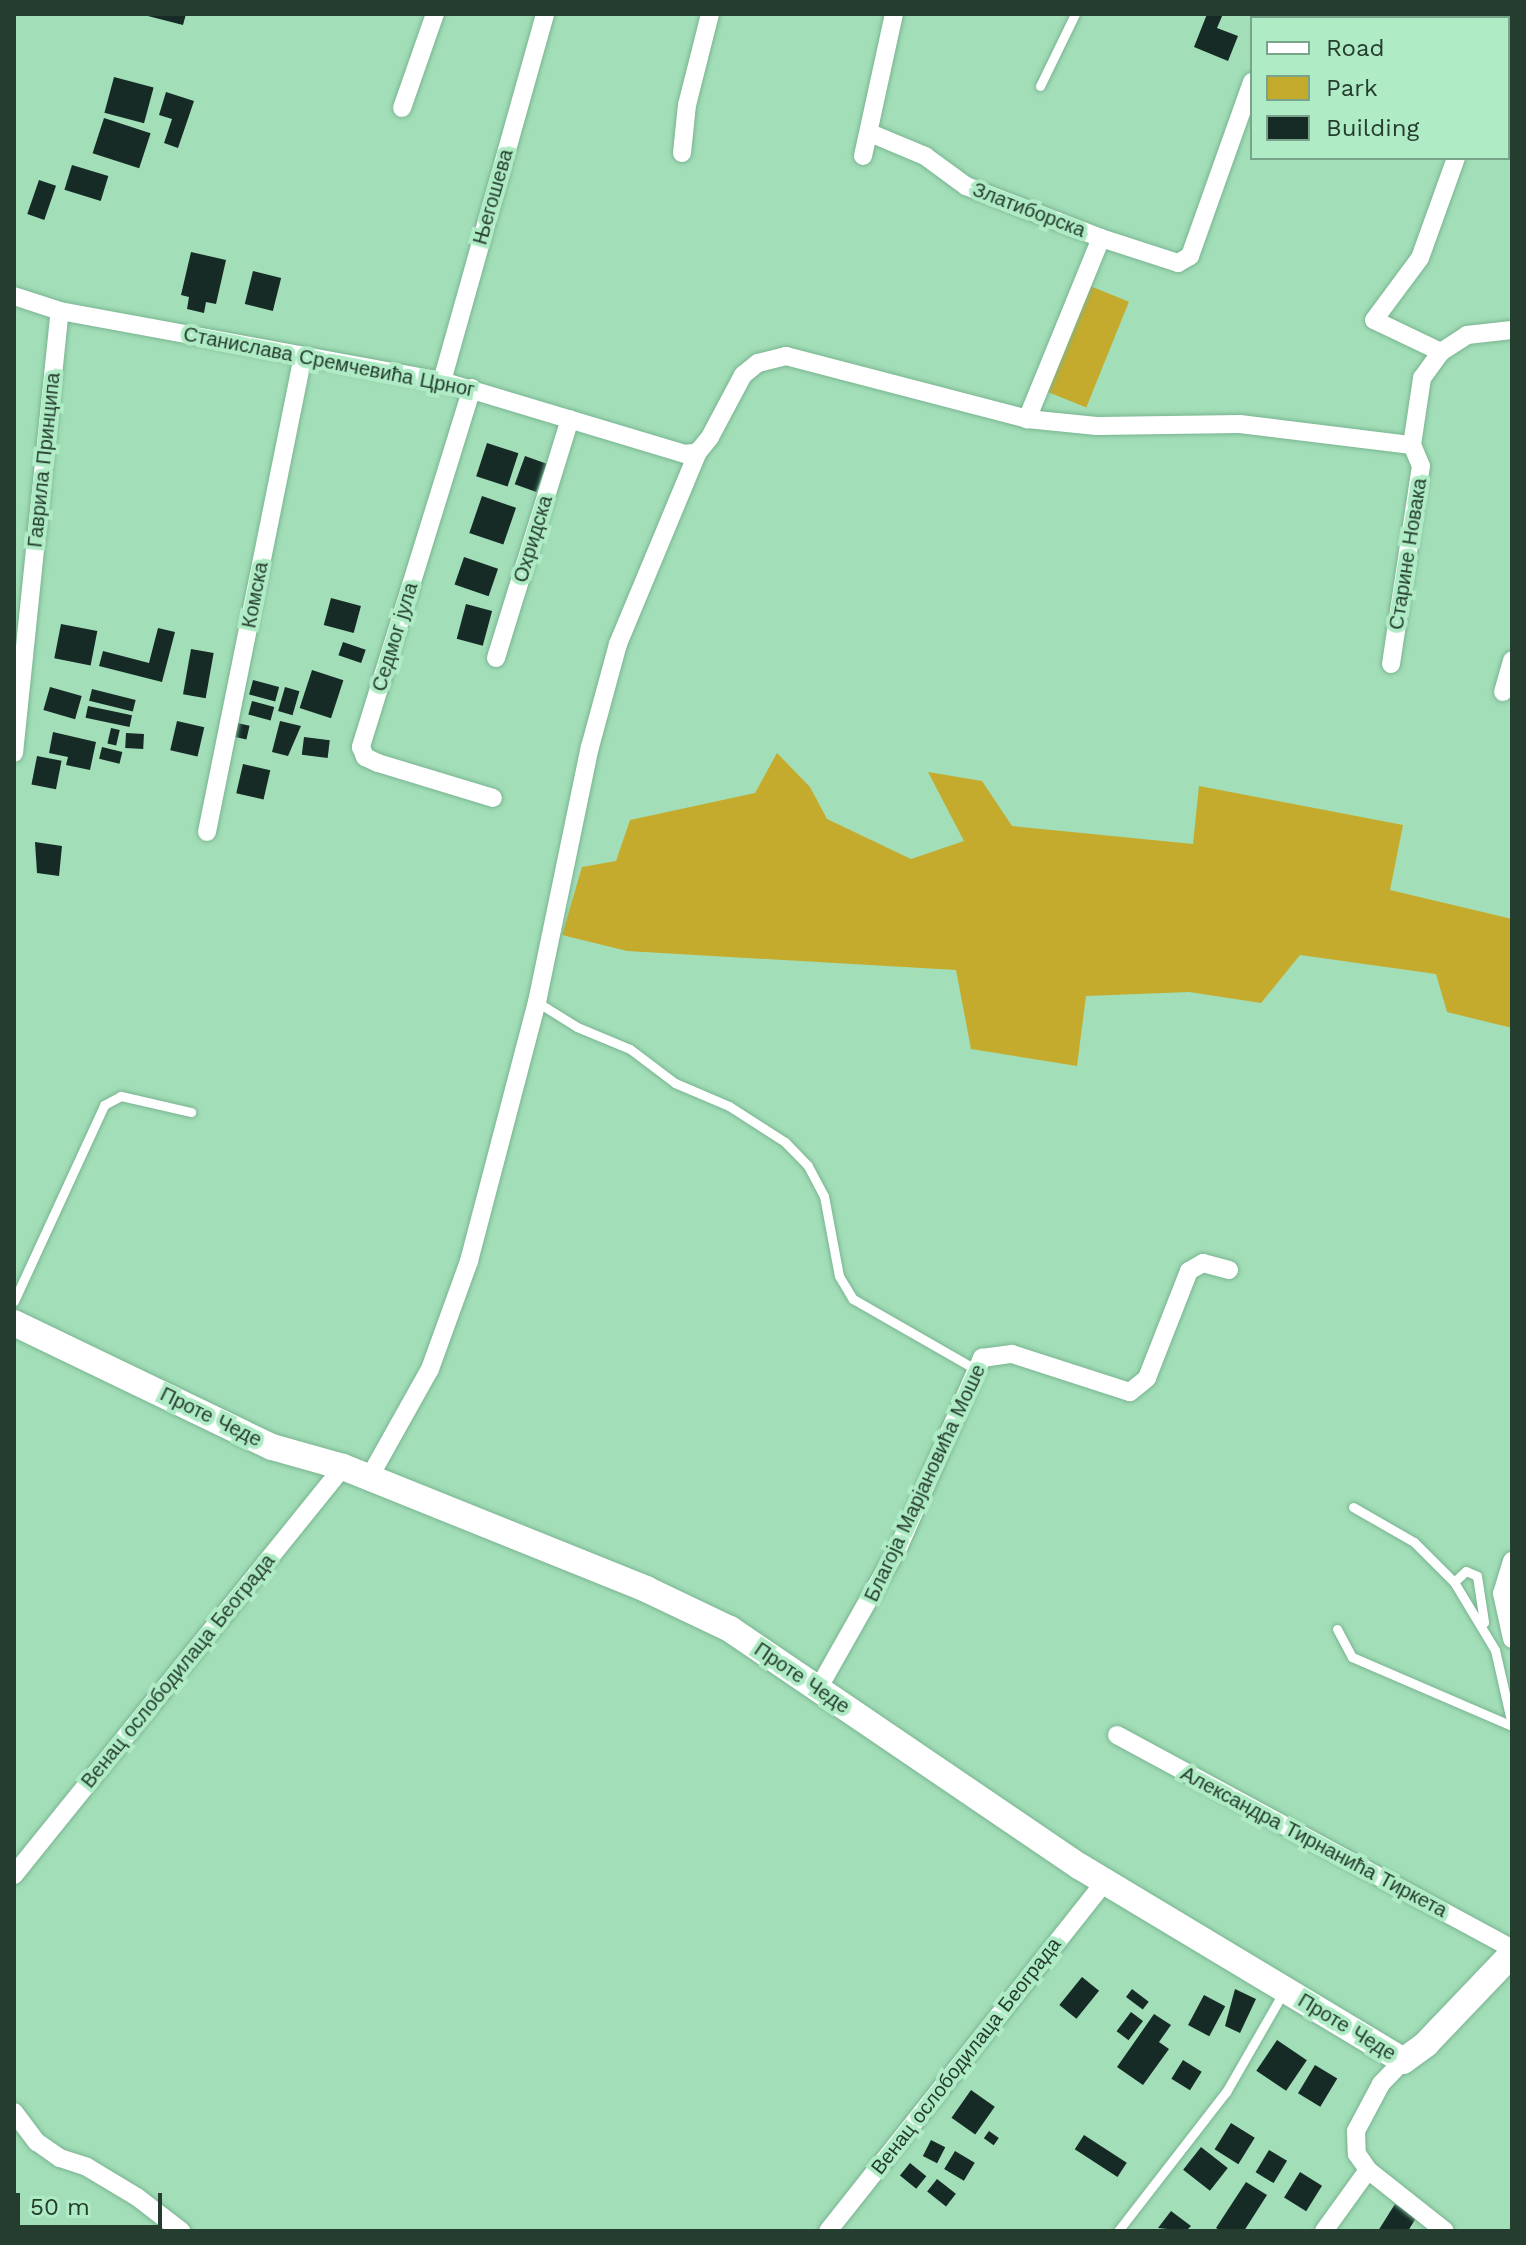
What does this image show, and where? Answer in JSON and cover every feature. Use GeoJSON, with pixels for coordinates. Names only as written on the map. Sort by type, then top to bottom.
{"type":"FeatureCollection","features":[{"type":"Feature","properties":{"kind":"street"},"geometry":{"type":"LineString","coordinates":[[402,108],[435,14]]}},
{"type":"Feature","properties":{"kind":"street","name":"Његошева"},"geometry":{"type":"LineString","coordinates":[[442,381],[545,14]]}},
{"type":"Feature","properties":{"kind":"street"},"geometry":{"type":"LineString","coordinates":[[682,153],[687,105],[710,14]]}},
{"type":"Feature","properties":{"kind":"street"},"geometry":{"type":"LineString","coordinates":[[863,156],[894,14]]}},
{"type":"Feature","properties":{"kind":"street"},"geometry":{"type":"LineString","coordinates":[[1101,238],[1178,263],[1190,256],[1250,88]]}},
{"type":"Feature","properties":{"kind":"street","name":"Златиборска"},"geometry":{"type":"LineString","coordinates":[[870,133],[925,156],[966,186],[1101,238],[1027,419]]}},
{"type":"Feature","properties":{"kind":"street"},"geometry":{"type":"LineString","coordinates":[[1441,352],[1374,320],[1420,258],[1455,160]]}},
{"type":"Feature","properties":{"kind":"street","name":"Станислава Сремчевића Црног"},"geometry":{"type":"LineString","coordinates":[[14,296],[60,311],[303,358],[442,381],[672,452],[698,452]]}},
{"type":"Feature","properties":{"kind":"street","name":"Гаврила Принципа"},"geometry":{"type":"LineString","coordinates":[[14,753],[60,311]]}},
{"type":"Feature","properties":{"kind":"street"},"geometry":{"type":"LineString","coordinates":[[369,1478],[430,1369],[469,1261],[537,1002],[590,747],[618,644],[698,452],[743,375],[758,363],[786,356],[1027,419],[1097,426],[1240,424],[1412,445],[1422,378],[1441,352],[1467,335],[1512,330]]}},
{"type":"Feature","properties":{"kind":"street","name":"Комска"},"geometry":{"type":"LineString","coordinates":[[207,832],[303,358]]}},
{"type":"Feature","properties":{"kind":"street","name":"Седмог јула"},"geometry":{"type":"LineString","coordinates":[[472,388],[361,747],[365,757],[378,763],[493,798]]}},
{"type":"Feature","properties":{"kind":"street","name":"Охридска"},"geometry":{"type":"LineString","coordinates":[[496,658],[570,419]]}},
{"type":"Feature","properties":{"kind":"street","name":"Старине Новака"},"geometry":{"type":"LineString","coordinates":[[1391,664],[1421,466],[1412,445]]}},
{"type":"Feature","properties":{"kind":"street"},"geometry":{"type":"LineString","coordinates":[[1503,692],[1512,660]]}},
{"type":"Feature","properties":{"kind":"street","name":"Благоја Марјановића Моше"},"geometry":{"type":"LineString","coordinates":[[818,1689],[899,1546],[982,1358],[1012,1354],[1130,1392],[1147,1378],[1189,1271],[1203,1263],[1229,1270]]}},
{"type":"Feature","properties":{"kind":"street","name":"Проте Чеде"},"geometry":{"type":"LineString","coordinates":[[14,1323],[272,1447],[343,1467],[646,1589],[730,1629],[1105,1882],[1403,2061],[1426,2044],[1512,1951]]}},
{"type":"Feature","properties":{"kind":"street","name":"Венац ослободилаца Београда"},"geometry":{"type":"LineString","coordinates":[[14,1875],[343,1467]]}},
{"type":"Feature","properties":{"kind":"street"},"geometry":{"type":"LineString","coordinates":[[1512,1561],[1502,1593],[1512,1639]]}},
{"type":"Feature","properties":{"kind":"street","name":"Александра Тирнанића Тиркета"},"geometry":{"type":"LineString","coordinates":[[1117,1735],[1512,1951]]}},
{"type":"Feature","properties":{"kind":"street","name":"Венац ослободилаца Београда"},"geometry":{"type":"LineString","coordinates":[[828,2231],[1105,1882]]}},
{"type":"Feature","properties":{"kind":"street"},"geometry":{"type":"LineString","coordinates":[[1403,2061],[1381,2084],[1356,2131],[1357,2154],[1368,2170],[1445,2231]]}},
{"type":"Feature","properties":{"kind":"street"},"geometry":{"type":"LineString","coordinates":[[14,2112],[37,2142],[60,2158],[112,2182],[181,2231]]}},
{"type":"Feature","properties":{"kind":"street"},"geometry":{"type":"LineString","coordinates":[[1324,2231],[1368,2170]]}},
{"type":"Feature","properties":{"kind":"lane"},"geometry":{"type":"LineString","coordinates":[[1040,86],[1075,14]]}},
{"type":"Feature","properties":{"kind":"lane"},"geometry":{"type":"LineString","coordinates":[[537,1002],[577,1027],[630,1049],[675,1083],[729,1106],[785,1142],[808,1166],[824,1196],[839,1276],[853,1299],[975,1369]]}},
{"type":"Feature","properties":{"kind":"lane"},"geometry":{"type":"LineString","coordinates":[[14,1301],[104,1105],[121,1096],[191,1112]]}},
{"type":"Feature","properties":{"kind":"lane"},"geometry":{"type":"LineString","coordinates":[[1353,1507],[1414,1542],[1454,1582],[1485,1629],[1503,1675],[1512,1725]]}},
{"type":"Feature","properties":{"kind":"lane"},"geometry":{"type":"LineString","coordinates":[[1454,1582],[1461,1573],[1477,1576],[1485,1629]]}},
{"type":"Feature","properties":{"kind":"lane"},"geometry":{"type":"LineString","coordinates":[[1337,1629],[1352,1657],[1512,1725]]}},
{"type":"Feature","properties":{"kind":"lane"},"geometry":{"type":"LineString","coordinates":[[1118,2231],[1226,2092],[1285,1990]]}},
{"type":"Feature","properties":{"kind":"green space"},"geometry":{"type":"Polygon","coordinates":[[[1090,286],[1129,302],[1086,407],[1047,392],[1090,286]]]}},
{"type":"Feature","properties":{"kind":"green space"},"geometry":{"type":"Polygon","coordinates":[[[777,753],[810,787],[827,819],[911,859],[964,841],[928,772],[982,781],[1012,826],[1193,844],[1199,786],[1403,825],[1390,890],[1512,919],[1512,1028],[1447,1012],[1436,974],[1300,955],[1261,1003],[1189,992],[1086,996],[1077,1066],[971,1049],[956,970],[627,951],[562,935],[582,867],[616,861],[630,820],[755,793],[777,753]]]}},
{"type":"Feature","properties":{"kind":"building"},"geometry":{"type":"Polygon","coordinates":[[[140,14],[186,14],[183,25],[140,14]]]}},
{"type":"Feature","properties":{"kind":"building"},"geometry":{"type":"Polygon","coordinates":[[[1207,14],[1223,14],[1217,28],[1238,36],[1228,61],[1194,47],[1207,14]]]}},
{"type":"Feature","properties":{"kind":"building"},"geometry":{"type":"Polygon","coordinates":[[[1512,14],[1512,21],[1510,26],[1510,16],[1472,16],[1512,14]]]}},
{"type":"Feature","properties":{"kind":"building"},"geometry":{"type":"Polygon","coordinates":[[[114,77],[154,88],[144,123],[104,113],[114,77]]]}},
{"type":"Feature","properties":{"kind":"building"},"geometry":{"type":"Polygon","coordinates":[[[166,92],[194,101],[178,148],[164,143],[172,119],[159,115],[166,92]]]}},
{"type":"Feature","properties":{"kind":"building"},"geometry":{"type":"Polygon","coordinates":[[[104,118],[151,133],[139,168],[93,153],[104,118]]]}},
{"type":"Feature","properties":{"kind":"building"},"geometry":{"type":"Polygon","coordinates":[[[72,165],[108,176],[101,201],[64,190],[72,165]]]}},
{"type":"Feature","properties":{"kind":"building"},"geometry":{"type":"Polygon","coordinates":[[[39,180],[56,186],[44,220],[27,214],[39,180]]]}},
{"type":"Feature","properties":{"kind":"building"},"geometry":{"type":"Polygon","coordinates":[[[191,252],[226,260],[216,304],[206,302],[204,313],[187,309],[189,297],[181,295],[191,252]]]}},
{"type":"Feature","properties":{"kind":"building"},"geometry":{"type":"Polygon","coordinates":[[[253,271],[281,278],[273,311],[245,304],[253,271]]]}},
{"type":"Feature","properties":{"kind":"building"},"geometry":{"type":"Polygon","coordinates":[[[487,443],[518,453],[508,486],[476,476],[487,443]]]}},
{"type":"Feature","properties":{"kind":"building"},"geometry":{"type":"Polygon","coordinates":[[[525,456],[547,464],[536,492],[515,484],[525,456]]]}},
{"type":"Feature","properties":{"kind":"building"},"geometry":{"type":"Polygon","coordinates":[[[482,496],[516,508],[503,545],[469,533],[482,496]]]}},
{"type":"Feature","properties":{"kind":"building"},"geometry":{"type":"Polygon","coordinates":[[[464,557],[498,569],[489,596],[455,584],[464,557]]]}},
{"type":"Feature","properties":{"kind":"building"},"geometry":{"type":"Polygon","coordinates":[[[331,598],[361,606],[354,633],[324,625],[331,598]]]}},
{"type":"Feature","properties":{"kind":"building"},"geometry":{"type":"Polygon","coordinates":[[[466,604],[492,611],[483,646],[457,639],[466,604]]]}},
{"type":"Feature","properties":{"kind":"building"},"geometry":{"type":"Polygon","coordinates":[[[61,624],[97,631],[91,665],[54,658],[61,624]]]}},
{"type":"Feature","properties":{"kind":"building"},"geometry":{"type":"Polygon","coordinates":[[[158,628],[175,632],[162,682],[99,666],[103,651],[149,663],[158,628]]]}},
{"type":"Feature","properties":{"kind":"building"},"geometry":{"type":"Polygon","coordinates":[[[343,642],[366,650],[361,663],[338,655],[343,642]]]}},
{"type":"Feature","properties":{"kind":"building"},"geometry":{"type":"Polygon","coordinates":[[[191,649],[214,653],[206,698],[183,694],[191,649]]]}},
{"type":"Feature","properties":{"kind":"building"},"geometry":{"type":"Polygon","coordinates":[[[312,670],[343,680],[331,718],[300,708],[312,670]]]}},
{"type":"Feature","properties":{"kind":"building"},"geometry":{"type":"Polygon","coordinates":[[[253,680],[279,687],[275,701],[249,694],[253,680]]]}},
{"type":"Feature","properties":{"kind":"building"},"geometry":{"type":"Polygon","coordinates":[[[50,687],[82,696],[75,719],[43,710],[50,687]]]}},
{"type":"Feature","properties":{"kind":"building"},"geometry":{"type":"Polygon","coordinates":[[[285,687],[299,691],[293,715],[278,711],[285,687]]]}},
{"type":"Feature","properties":{"kind":"building"},"geometry":{"type":"Polygon","coordinates":[[[92,689],[136,700],[133,712],[89,701],[92,689]]]}},
{"type":"Feature","properties":{"kind":"building"},"geometry":{"type":"Polygon","coordinates":[[[252,701],[274,707],[271,720],[248,715],[252,701]]]}},
{"type":"Feature","properties":{"kind":"building"},"geometry":{"type":"Polygon","coordinates":[[[88,706],[132,715],[130,727],[86,718],[88,706]]]}},
{"type":"Feature","properties":{"kind":"building"},"geometry":{"type":"Polygon","coordinates":[[[177,721],[204,727],[198,757],[170,750],[177,721]]]}},
{"type":"Feature","properties":{"kind":"building"},"geometry":{"type":"Polygon","coordinates":[[[280,721],[301,726],[288,756],[272,752],[280,721]]]}},
{"type":"Feature","properties":{"kind":"building"},"geometry":{"type":"Polygon","coordinates":[[[233,722],[250,726],[246,739],[230,736],[233,722]]]}},
{"type":"Feature","properties":{"kind":"building"},"geometry":{"type":"Polygon","coordinates":[[[111,728],[120,730],[116,746],[107,744],[111,728]]]}},
{"type":"Feature","properties":{"kind":"building"},"geometry":{"type":"Polygon","coordinates":[[[53,732],[96,742],[90,770],[66,765],[68,757],[49,753],[53,732]]]}},
{"type":"Feature","properties":{"kind":"building"},"geometry":{"type":"Polygon","coordinates":[[[126,733],[144,734],[143,749],[125,748],[126,733]]]}},
{"type":"Feature","properties":{"kind":"building"},"geometry":{"type":"Polygon","coordinates":[[[304,737],[330,740],[328,758],[302,755],[304,737]]]}},
{"type":"Feature","properties":{"kind":"building"},"geometry":{"type":"Polygon","coordinates":[[[102,747],[122,752],[119,764],[99,759],[102,747]]]}},
{"type":"Feature","properties":{"kind":"building"},"geometry":{"type":"Polygon","coordinates":[[[37,756],[62,761],[56,789],[31,784],[37,756]]]}},
{"type":"Feature","properties":{"kind":"building"},"geometry":{"type":"Polygon","coordinates":[[[243,764],[270,770],[264,800],[236,793],[243,764]]]}},
{"type":"Feature","properties":{"kind":"building"},"geometry":{"type":"Polygon","coordinates":[[[35,842],[62,846],[59,876],[37,873],[35,842]]]}},
{"type":"Feature","properties":{"kind":"building"},"geometry":{"type":"Polygon","coordinates":[[[1082,1977],[1099,1991],[1076,2019],[1059,2005],[1082,1977]]]}},
{"type":"Feature","properties":{"kind":"building"},"geometry":{"type":"Polygon","coordinates":[[[1132,1989],[1149,2002],[1143,2010],[1126,1997],[1132,1989]]]}},
{"type":"Feature","properties":{"kind":"building"},"geometry":{"type":"Polygon","coordinates":[[[1235,1989],[1256,1999],[1240,2033],[1225,2026],[1235,1989]]]}},
{"type":"Feature","properties":{"kind":"building"},"geometry":{"type":"Polygon","coordinates":[[[1204,1995],[1225,2006],[1209,2036],[1188,2025],[1204,1995]]]}},
{"type":"Feature","properties":{"kind":"building"},"geometry":{"type":"Polygon","coordinates":[[[1131,2012],[1143,2021],[1129,2040],[1117,2031],[1131,2012]]]}},
{"type":"Feature","properties":{"kind":"building"},"geometry":{"type":"Polygon","coordinates":[[[1154,2014],[1171,2025],[1159,2042],[1169,2049],[1143,2085],[1117,2067],[1154,2014]]]}},
{"type":"Feature","properties":{"kind":"building"},"geometry":{"type":"Polygon","coordinates":[[[1277,2040],[1307,2060],[1286,2091],[1256,2071],[1277,2040]]]}},
{"type":"Feature","properties":{"kind":"building"},"geometry":{"type":"Polygon","coordinates":[[[1183,2060],[1202,2072],[1190,2090],[1171,2079],[1183,2060]]]}},
{"type":"Feature","properties":{"kind":"building"},"geometry":{"type":"Polygon","coordinates":[[[1315,2065],[1337,2078],[1320,2107],[1298,2093],[1315,2065]]]}},
{"type":"Feature","properties":{"kind":"building"},"geometry":{"type":"Polygon","coordinates":[[[971,2090],[995,2107],[975,2134],[951,2118],[971,2090]]]}},
{"type":"Feature","properties":{"kind":"building"},"geometry":{"type":"Polygon","coordinates":[[[1231,2123],[1255,2138],[1238,2164],[1215,2149],[1231,2123]]]}},
{"type":"Feature","properties":{"kind":"building"},"geometry":{"type":"Polygon","coordinates":[[[989,2131],[999,2138],[994,2145],[984,2138],[989,2131]]]}},
{"type":"Feature","properties":{"kind":"building"},"geometry":{"type":"Polygon","coordinates":[[[1084,2135],[1127,2163],[1118,2177],[1075,2149],[1084,2135]]]}},
{"type":"Feature","properties":{"kind":"building"},"geometry":{"type":"Polygon","coordinates":[[[931,2140],[945,2147],[937,2163],[923,2156],[931,2140]]]}},
{"type":"Feature","properties":{"kind":"building"},"geometry":{"type":"Polygon","coordinates":[[[1201,2147],[1228,2168],[1210,2191],[1183,2170],[1201,2147]]]}},
{"type":"Feature","properties":{"kind":"building"},"geometry":{"type":"Polygon","coordinates":[[[1269,2150],[1287,2161],[1274,2183],[1256,2172],[1269,2150]]]}},
{"type":"Feature","properties":{"kind":"building"},"geometry":{"type":"Polygon","coordinates":[[[955,2151],[975,2163],[964,2181],[944,2169],[955,2151]]]}},
{"type":"Feature","properties":{"kind":"building"},"geometry":{"type":"Polygon","coordinates":[[[910,2163],[926,2176],[916,2189],[900,2175],[910,2163]]]}},
{"type":"Feature","properties":{"kind":"building"},"geometry":{"type":"Polygon","coordinates":[[[1300,2172],[1322,2186],[1306,2211],[1284,2197],[1300,2172]]]}},
{"type":"Feature","properties":{"kind":"building"},"geometry":{"type":"Polygon","coordinates":[[[937,2179],[956,2194],[946,2206],[927,2192],[937,2179]]]}},
{"type":"Feature","properties":{"kind":"building"},"geometry":{"type":"Polygon","coordinates":[[[1246,2182],[1267,2195],[1244,2231],[1221,2231],[1216,2228],[1246,2182]]]}},
{"type":"Feature","properties":{"kind":"building"},"geometry":{"type":"Polygon","coordinates":[[[1395,2204],[1416,2218],[1408,2231],[1378,2231],[1395,2204]]]}},
{"type":"Feature","properties":{"kind":"building"},"geometry":{"type":"Polygon","coordinates":[[[1171,2211],[1191,2226],[1186,2231],[1158,2228],[1171,2211]]]}}]}
